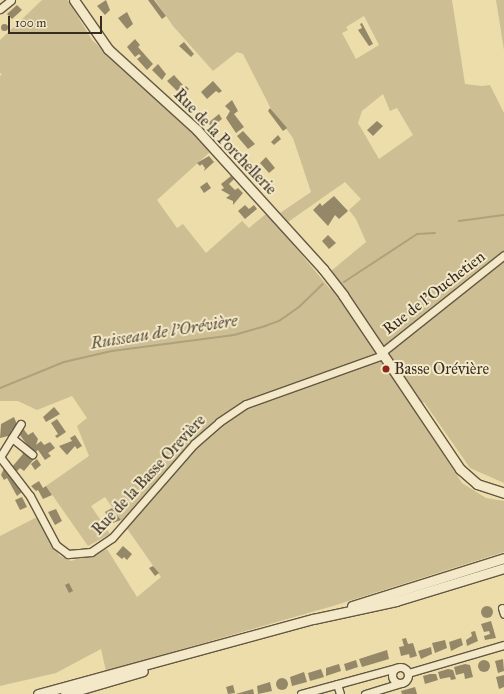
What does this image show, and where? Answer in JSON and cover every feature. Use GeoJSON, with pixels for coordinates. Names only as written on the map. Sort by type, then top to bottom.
{"type":"FeatureCollection","features":[{"type":"Feature","properties":{"kind":"main road","name":"Rue de la Porchellerie"},"geometry":{"type":"LineString","coordinates":[[74,0],[111,52],[197,130],[338,288],[463,472],[482,486],[504,493]]}},
{"type":"Feature","properties":{"kind":"main road"},"geometry":{"type":"LineString","coordinates":[[313,619],[504,558]]}},
{"type":"Feature","properties":{"kind":"main road"},"geometry":{"type":"LineString","coordinates":[[38,694],[313,619],[396,601],[504,568]]}},
{"type":"Feature","properties":{"kind":"main road"},"geometry":{"type":"LineString","coordinates":[[65,694],[190,658],[219,644]]}},
{"type":"Feature","properties":{"kind":"street"},"geometry":{"type":"LineString","coordinates":[[0,9],[11,0]]}},
{"type":"Feature","properties":{"kind":"street","name":"Rue de l'Ouchetien"},"geometry":{"type":"LineString","coordinates":[[382,354],[504,255]]}},
{"type":"Feature","properties":{"kind":"street","name":"Rue de la Basse Orevière"},"geometry":{"type":"LineString","coordinates":[[21,424],[0,457],[30,496],[56,545],[68,554],[91,552],[112,538],[194,444],[218,422],[246,404],[382,354]]}},
{"type":"Feature","properties":{"kind":"street"},"geometry":{"type":"LineString","coordinates":[[12,438],[32,454]]}},
{"type":"Feature","properties":{"kind":"street"},"geometry":{"type":"LineString","coordinates":[[408,672],[504,645]]}},
{"type":"Feature","properties":{"kind":"street"},"geometry":{"type":"LineString","coordinates":[[301,694],[396,668],[403,668],[408,672]]}},
{"type":"Feature","properties":{"kind":"street"},"geometry":{"type":"LineString","coordinates":[[396,668],[393,678],[401,683]]}},
{"type":"Feature","properties":{"kind":"street"},"geometry":{"type":"LineString","coordinates":[[365,694],[401,683],[407,679],[408,672]]}},
{"type":"Feature","properties":{"kind":"street"},"geometry":{"type":"LineString","coordinates":[[338,684],[340,694]]}},
{"type":"Feature","properties":{"kind":"shaded area"},"geometry":{"type":"Polygon","coordinates":[[[42,0],[68,0],[92,40],[211,151],[157,200],[177,228],[183,224],[206,253],[242,221],[249,228],[267,213],[330,289],[339,282],[331,271],[366,242],[356,219],[349,210],[361,199],[345,182],[288,222],[280,213],[311,192],[293,138],[270,107],[243,54],[237,52],[213,71],[173,26],[155,0],[452,0],[465,84],[482,86],[490,85],[504,113],[504,483],[470,468],[424,402],[413,408],[462,483],[486,498],[504,501],[504,552],[333,606],[106,671],[101,649],[56,673],[0,686],[0,536],[39,516],[59,555],[71,561],[107,549],[137,597],[161,577],[105,497],[91,506],[110,534],[88,546],[46,486],[89,456],[77,426],[87,418],[72,396],[37,410],[18,401],[0,401],[0,76],[2,74],[0,73],[0,40],[42,0]],[[364,16],[346,27],[348,30],[342,33],[356,59],[379,45],[364,16]],[[383,94],[362,111],[358,123],[379,159],[413,135],[397,108],[390,111],[383,94]]]}},
{"type":"Feature","properties":{"kind":"shaded area"},"geometry":{"type":"Polygon","coordinates":[[[496,0],[504,0],[504,50],[496,0]]]}},
{"type":"Feature","properties":{"kind":"building"},"geometry":{"type":"Polygon","coordinates":[[[106,0],[110,10],[105,15],[97,6],[106,0]]]}},
{"type":"Feature","properties":{"kind":"building"},"geometry":{"type":"Polygon","coordinates":[[[148,0],[154,0],[166,16],[162,19],[148,0]]]}},
{"type":"Feature","properties":{"kind":"building"},"geometry":{"type":"Polygon","coordinates":[[[17,5],[22,10],[12,19],[7,14],[17,5]]]}},
{"type":"Feature","properties":{"kind":"building"},"geometry":{"type":"Polygon","coordinates":[[[127,12],[133,24],[127,29],[118,18],[127,12]]]}},
{"type":"Feature","properties":{"kind":"building"},"geometry":{"type":"Polygon","coordinates":[[[4,23],[7,24],[7,30],[4,31],[1,30],[0,27],[1,24],[4,23]]]}},
{"type":"Feature","properties":{"kind":"building"},"geometry":{"type":"Polygon","coordinates":[[[362,23],[373,44],[369,46],[358,30],[362,28],[360,24],[362,23]]]}},
{"type":"Feature","properties":{"kind":"building"},"geometry":{"type":"Polygon","coordinates":[[[135,39],[140,45],[138,47],[153,64],[147,70],[137,59],[141,56],[139,54],[135,57],[127,47],[135,39]]]}},
{"type":"Feature","properties":{"kind":"building"},"geometry":{"type":"Polygon","coordinates":[[[184,42],[194,54],[191,57],[179,46],[184,42]]]}},
{"type":"Feature","properties":{"kind":"building"},"geometry":{"type":"Polygon","coordinates":[[[158,64],[166,74],[162,80],[152,70],[158,64]]]}},
{"type":"Feature","properties":{"kind":"building"},"geometry":{"type":"Polygon","coordinates":[[[174,75],[183,85],[177,91],[167,81],[174,75]]]}},
{"type":"Feature","properties":{"kind":"building"},"geometry":{"type":"Polygon","coordinates":[[[213,81],[222,91],[219,93],[216,91],[207,99],[201,92],[213,81]]]}},
{"type":"Feature","properties":{"kind":"building"},"geometry":{"type":"Polygon","coordinates":[[[186,86],[189,89],[182,96],[179,93],[186,86]]]}},
{"type":"Feature","properties":{"kind":"building"},"geometry":{"type":"Polygon","coordinates":[[[232,100],[238,111],[234,114],[244,127],[236,133],[226,118],[230,111],[225,106],[232,100]]]}},
{"type":"Feature","properties":{"kind":"building"},"geometry":{"type":"Polygon","coordinates":[[[270,108],[287,128],[283,131],[268,111],[270,108]]]}},
{"type":"Feature","properties":{"kind":"building"},"geometry":{"type":"Polygon","coordinates":[[[219,114],[222,119],[212,127],[208,123],[219,114]]]}},
{"type":"Feature","properties":{"kind":"building"},"geometry":{"type":"Polygon","coordinates":[[[377,121],[383,126],[373,136],[367,130],[377,121]]]}},
{"type":"Feature","properties":{"kind":"building"},"geometry":{"type":"Polygon","coordinates":[[[243,131],[255,144],[248,149],[237,136],[243,131]]]}},
{"type":"Feature","properties":{"kind":"building"},"geometry":{"type":"Polygon","coordinates":[[[278,135],[281,139],[274,145],[271,142],[278,135]]]}},
{"type":"Feature","properties":{"kind":"building"},"geometry":{"type":"Polygon","coordinates":[[[209,156],[214,162],[204,171],[205,168],[202,164],[200,166],[197,163],[209,156]]]}},
{"type":"Feature","properties":{"kind":"building"},"geometry":{"type":"Polygon","coordinates":[[[266,157],[275,168],[269,173],[260,163],[266,157]]]}},
{"type":"Feature","properties":{"kind":"building"},"geometry":{"type":"Polygon","coordinates":[[[231,176],[234,179],[229,184],[235,190],[238,188],[243,193],[233,205],[233,201],[226,198],[230,195],[221,190],[224,188],[221,184],[231,176]]]}},
{"type":"Feature","properties":{"kind":"building"},"geometry":{"type":"Polygon","coordinates":[[[207,182],[211,188],[204,193],[200,187],[207,182]]]}},
{"type":"Feature","properties":{"kind":"building"},"geometry":{"type":"Polygon","coordinates":[[[334,196],[348,211],[339,219],[335,215],[328,226],[313,210],[320,203],[322,206],[334,196]]]}},
{"type":"Feature","properties":{"kind":"building"},"geometry":{"type":"Polygon","coordinates":[[[245,205],[249,209],[254,205],[257,209],[245,219],[238,211],[245,205]]]}},
{"type":"Feature","properties":{"kind":"building"},"geometry":{"type":"Polygon","coordinates":[[[328,235],[336,243],[329,249],[322,241],[328,235]]]}},
{"type":"Feature","properties":{"kind":"building"},"geometry":{"type":"Polygon","coordinates":[[[54,407],[60,414],[46,422],[43,417],[54,407]]]}},
{"type":"Feature","properties":{"kind":"building"},"geometry":{"type":"Polygon","coordinates":[[[14,417],[18,427],[11,431],[12,435],[0,438],[1,424],[14,417]]]}},
{"type":"Feature","properties":{"kind":"building"},"geometry":{"type":"Polygon","coordinates":[[[57,419],[66,432],[57,438],[55,436],[58,434],[51,423],[57,419]]]}},
{"type":"Feature","properties":{"kind":"building"},"geometry":{"type":"Polygon","coordinates":[[[22,427],[28,435],[33,432],[38,439],[36,445],[41,441],[44,445],[50,442],[55,448],[48,453],[51,456],[45,460],[38,450],[34,453],[20,435],[17,436],[22,427]]]}},
{"type":"Feature","properties":{"kind":"building"},"geometry":{"type":"Polygon","coordinates":[[[75,435],[82,446],[77,449],[75,446],[67,455],[59,446],[72,441],[70,438],[75,435]]]}},
{"type":"Feature","properties":{"kind":"building"},"geometry":{"type":"Polygon","coordinates":[[[24,448],[35,458],[24,471],[20,468],[17,471],[12,467],[23,454],[21,451],[24,448]]]}},
{"type":"Feature","properties":{"kind":"building"},"geometry":{"type":"Polygon","coordinates":[[[37,459],[41,465],[35,470],[31,464],[37,459]]]}},
{"type":"Feature","properties":{"kind":"building"},"geometry":{"type":"Polygon","coordinates":[[[5,466],[23,491],[17,496],[7,478],[4,480],[1,475],[5,466]]]}},
{"type":"Feature","properties":{"kind":"building"},"geometry":{"type":"Polygon","coordinates":[[[39,481],[43,488],[46,486],[52,495],[43,499],[38,490],[36,491],[31,486],[39,481]]]}},
{"type":"Feature","properties":{"kind":"building"},"geometry":{"type":"Polygon","coordinates":[[[22,497],[27,507],[20,510],[15,500],[22,497]]]}},
{"type":"Feature","properties":{"kind":"building"},"geometry":{"type":"Polygon","coordinates":[[[112,508],[121,520],[113,523],[105,512],[112,508]]]}},
{"type":"Feature","properties":{"kind":"building"},"geometry":{"type":"Polygon","coordinates":[[[56,509],[62,521],[55,525],[48,512],[56,509]]]}},
{"type":"Feature","properties":{"kind":"building"},"geometry":{"type":"Polygon","coordinates":[[[123,546],[132,554],[127,560],[124,557],[122,559],[116,554],[123,546]]]}},
{"type":"Feature","properties":{"kind":"building"},"geometry":{"type":"Polygon","coordinates":[[[153,566],[159,573],[155,576],[149,568],[153,566]]]}},
{"type":"Feature","properties":{"kind":"building"},"geometry":{"type":"Polygon","coordinates":[[[69,583],[73,591],[69,593],[65,585],[69,583]]]}},
{"type":"Feature","properties":{"kind":"building"},"geometry":{"type":"Polygon","coordinates":[[[487,606],[491,608],[493,612],[491,616],[487,618],[483,616],[481,612],[483,608],[487,606]]]}},
{"type":"Feature","properties":{"kind":"building"},"geometry":{"type":"Polygon","coordinates":[[[491,621],[496,638],[485,640],[484,636],[490,634],[489,631],[484,632],[481,624],[491,621]]]}},
{"type":"Feature","properties":{"kind":"building"},"geometry":{"type":"Polygon","coordinates":[[[475,631],[478,641],[467,646],[466,640],[472,636],[471,632],[475,631]]]}},
{"type":"Feature","properties":{"kind":"building"},"geometry":{"type":"Polygon","coordinates":[[[406,638],[408,644],[413,643],[417,656],[410,658],[409,654],[401,656],[399,647],[404,646],[402,639],[406,638]]]}},
{"type":"Feature","properties":{"kind":"building"},"geometry":{"type":"Polygon","coordinates":[[[461,638],[463,645],[451,651],[449,642],[461,638]]]}},
{"type":"Feature","properties":{"kind":"building"},"geometry":{"type":"Polygon","coordinates":[[[445,640],[447,648],[435,653],[432,643],[445,640]]]}},
{"type":"Feature","properties":{"kind":"building"},"geometry":{"type":"Polygon","coordinates":[[[431,647],[432,654],[421,659],[418,651],[431,647]]]}},
{"type":"Feature","properties":{"kind":"building"},"geometry":{"type":"Polygon","coordinates":[[[387,650],[389,659],[362,667],[359,659],[387,650]]]}},
{"type":"Feature","properties":{"kind":"building"},"geometry":{"type":"Polygon","coordinates":[[[503,659],[504,671],[498,673],[495,661],[503,659]]]}},
{"type":"Feature","properties":{"kind":"building"},"geometry":{"type":"Polygon","coordinates":[[[356,660],[358,667],[346,671],[344,664],[356,660]]]}},
{"type":"Feature","properties":{"kind":"building"},"geometry":{"type":"Polygon","coordinates":[[[484,660],[488,662],[490,666],[488,670],[484,672],[480,670],[478,666],[480,662],[484,660]]]}},
{"type":"Feature","properties":{"kind":"building"},"geometry":{"type":"Polygon","coordinates":[[[339,664],[341,671],[326,676],[326,668],[339,664]]]}},
{"type":"Feature","properties":{"kind":"building"},"geometry":{"type":"Polygon","coordinates":[[[465,664],[470,665],[473,677],[465,679],[464,673],[456,675],[454,667],[465,664]]]}},
{"type":"Feature","properties":{"kind":"building"},"geometry":{"type":"Polygon","coordinates":[[[321,669],[324,677],[310,681],[308,673],[321,669]]]}},
{"type":"Feature","properties":{"kind":"building"},"geometry":{"type":"Polygon","coordinates":[[[448,669],[453,670],[456,679],[451,680],[450,677],[440,679],[438,672],[448,669]]]}},
{"type":"Feature","properties":{"kind":"building"},"geometry":{"type":"Polygon","coordinates":[[[304,672],[307,682],[292,686],[290,677],[304,672]]]}},
{"type":"Feature","properties":{"kind":"building"},"geometry":{"type":"Polygon","coordinates":[[[436,674],[438,680],[425,684],[423,676],[436,674]]]}},
{"type":"Feature","properties":{"kind":"building"},"geometry":{"type":"Polygon","coordinates":[[[504,675],[504,687],[499,689],[496,677],[504,675]]]}},
{"type":"Feature","properties":{"kind":"building"},"geometry":{"type":"Polygon","coordinates":[[[280,678],[284,678],[288,684],[284,690],[280,690],[276,686],[276,682],[280,678]]]}},
{"type":"Feature","properties":{"kind":"building"},"geometry":{"type":"Polygon","coordinates":[[[270,682],[272,691],[258,694],[257,686],[270,682]]]}},
{"type":"Feature","properties":{"kind":"building"},"geometry":{"type":"Polygon","coordinates":[[[233,685],[235,693],[228,694],[226,687],[233,685]]]}},
{"type":"Feature","properties":{"kind":"building"},"geometry":{"type":"Polygon","coordinates":[[[415,687],[417,694],[402,694],[401,691],[415,687]]]}},
{"type":"Feature","properties":{"kind":"building"},"geometry":{"type":"Polygon","coordinates":[[[253,689],[254,694],[236,694],[253,689]]]}},
{"type":"Feature","properties":{"kind":"waterway","name":"Ruisseau de l'Orévière"},"geometry":{"type":"LineString","coordinates":[[459,221],[504,215]]}},
{"type":"Feature","properties":{"kind":"waterway","name":"Ruisseau de l'Orévière"},"geometry":{"type":"LineString","coordinates":[[344,282],[417,234],[435,233]]}},
{"type":"Feature","properties":{"kind":"waterway","name":"Ruisseau de l'Orévière"},"geometry":{"type":"LineString","coordinates":[[0,388],[64,362],[112,351],[234,335],[265,326],[279,321],[299,307],[323,284]]}},
{"type":"Feature","properties":{"kind":"place","name":"Basse Orévière"},"geometry":{"type":"Point","coordinates":[386,369]}}]}
